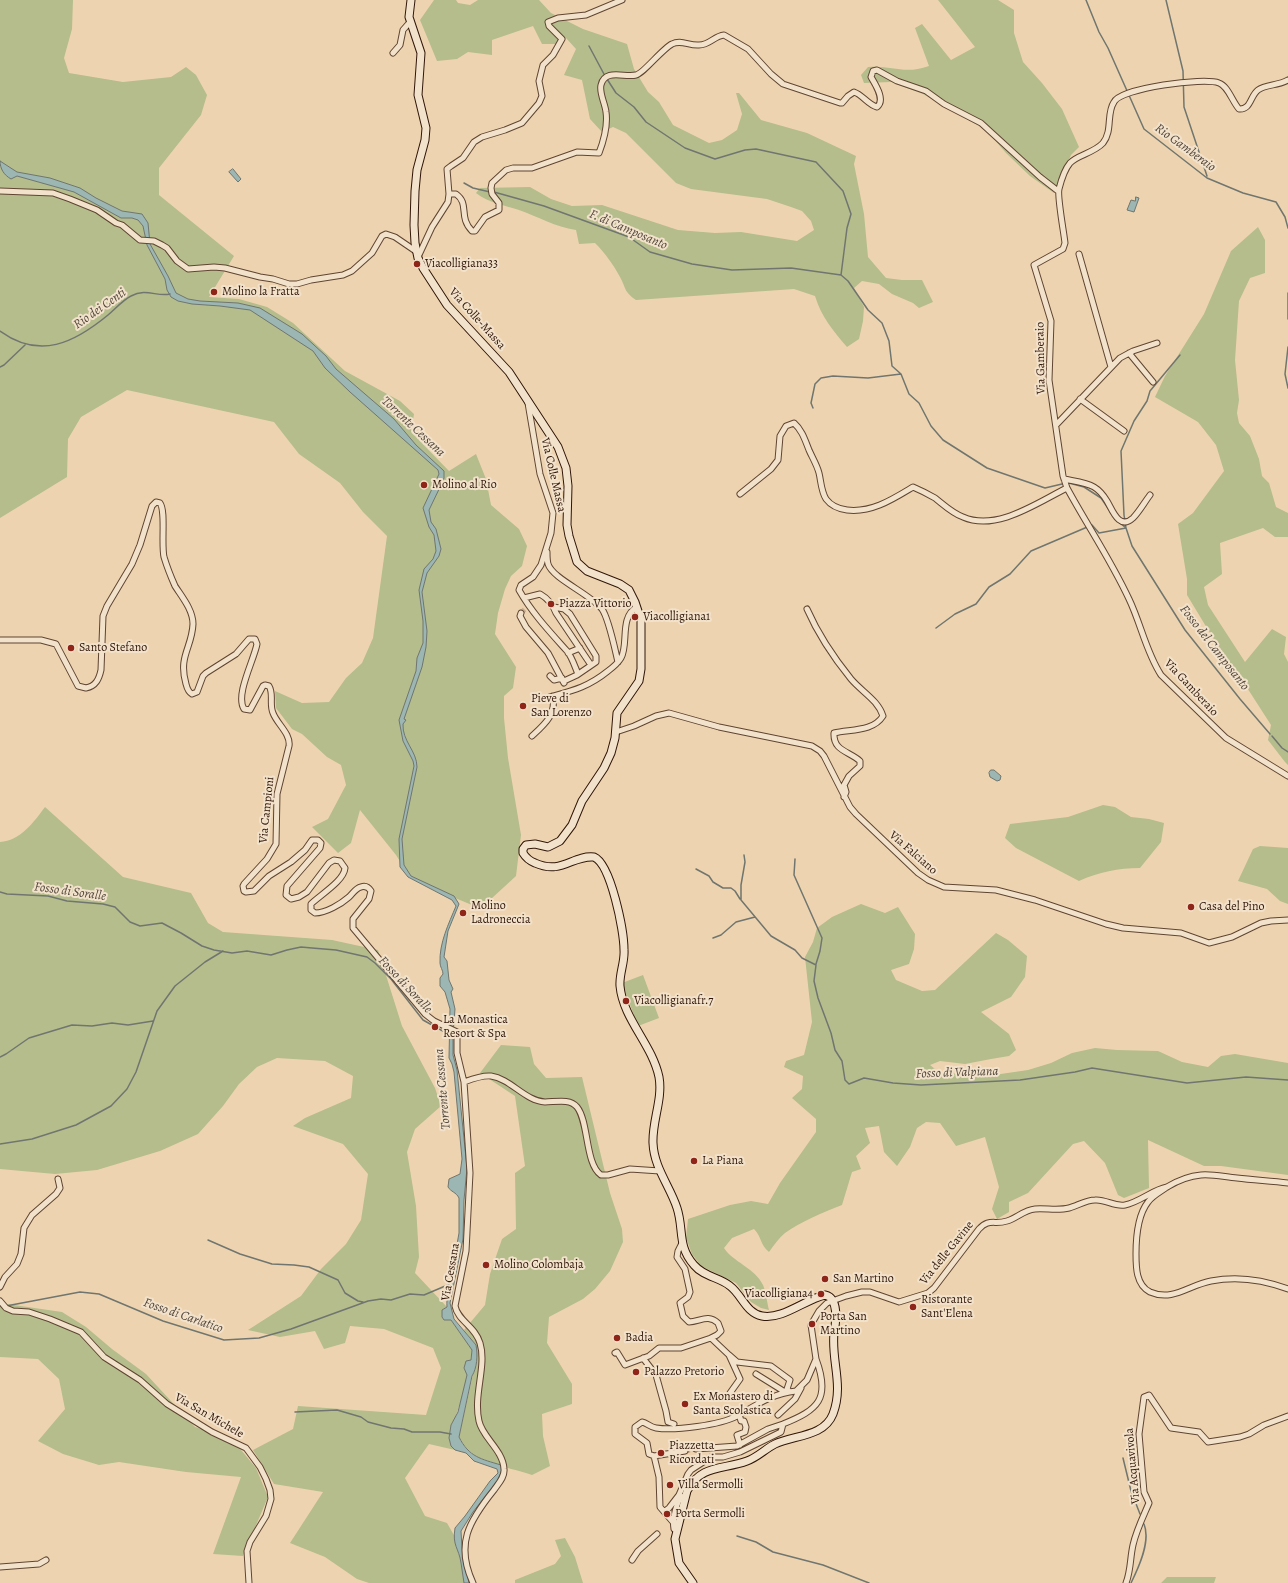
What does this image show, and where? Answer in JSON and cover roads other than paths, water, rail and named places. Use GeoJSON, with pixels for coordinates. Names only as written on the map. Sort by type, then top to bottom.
{"type":"FeatureCollection","features":[{"type":"Feature","properties":{"kind":"street","name":"Via Colle-Massa"},"geometry":{"type":"LineString","coordinates":[[412,0],[409,11],[410,22],[421,53],[418,95],[426,128],[425,140],[416,179],[414,225],[418,255],[423,268],[447,305],[500,361],[539,416],[558,447],[566,468],[568,486],[567,525],[577,562],[587,571],[625,586],[629,590],[637,607],[641,626],[640,674],[636,686],[617,713],[616,732],[611,753],[606,764],[582,801],[566,834],[554,845],[543,847],[530,844],[524,847],[523,851],[527,858],[545,866],[559,867],[590,857],[596,858],[603,867],[617,902],[623,932],[624,955],[620,976],[622,992],[630,1016],[650,1052],[659,1077],[659,1094],[653,1143],[660,1171]]}},
{"type":"Feature","properties":{"kind":"street"},"geometry":{"type":"LineString","coordinates":[[0,191],[54,193],[65,196],[97,210],[116,223],[122,225],[140,240],[154,241],[167,248],[177,261],[188,269],[214,267],[225,268],[260,277],[274,278],[292,284],[347,273],[372,253],[382,236],[386,234],[395,237],[418,255],[432,226],[444,210],[449,194],[448,170],[451,166],[464,158],[474,142],[482,137],[522,123],[540,103],[542,96],[539,81],[543,65],[553,55],[562,39],[549,26],[548,22],[558,18],[586,15],[622,0]]}},
{"type":"Feature","properties":{"kind":"street"},"geometry":{"type":"LineString","coordinates":[[393,53],[400,44],[403,30],[410,22]]}},
{"type":"Feature","properties":{"kind":"street"},"geometry":{"type":"LineString","coordinates":[[449,194],[456,194],[461,198],[464,207],[464,220],[470,229],[475,231],[485,217],[499,210],[499,203],[492,194],[491,188],[492,184],[506,170],[513,168],[532,168],[578,152],[599,153],[607,129],[606,112],[601,86],[603,80],[607,76],[617,74],[628,76],[640,74],[662,51],[673,43],[680,41],[691,45],[708,44],[716,37],[724,35],[748,49],[782,84],[840,103],[842,103],[854,92],[862,96],[874,106],[877,107],[880,105],[881,102],[878,92],[871,76],[873,71],[877,70],[897,81],[926,91],[944,104],[981,123],[1040,177],[1058,191],[1070,163],[1094,151],[1107,137],[1113,102],[1124,94],[1138,90],[1208,80],[1224,85],[1234,104],[1239,109],[1243,109],[1247,108],[1256,91],[1263,87],[1280,85],[1288,80]]}},
{"type":"Feature","properties":{"kind":"street","name":"Via Gamberaio"},"geometry":{"type":"LineString","coordinates":[[1058,191],[1065,243],[1063,249],[1034,265],[1051,321],[1049,380],[1064,479],[1067,488],[1121,582],[1154,662],[1161,675],[1226,738],[1288,776]]}},
{"type":"Feature","properties":{"kind":"street"},"geometry":{"type":"LineString","coordinates":[[1079,254],[1111,367]]}},
{"type":"Feature","properties":{"kind":"street"},"geometry":{"type":"LineString","coordinates":[[1056,425],[1120,358],[1129,353],[1157,343]]}},
{"type":"Feature","properties":{"kind":"street"},"geometry":{"type":"LineString","coordinates":[[1129,353],[1153,382]]}},
{"type":"Feature","properties":{"kind":"street"},"geometry":{"type":"LineString","coordinates":[[1080,399],[1124,431]]}},
{"type":"Feature","properties":{"kind":"street","name":"Via Colle Massa"},"geometry":{"type":"LineString","coordinates":[[524,598],[519,590],[521,585],[531,579],[539,570],[551,533],[553,513],[540,474],[528,402]]}},
{"type":"Feature","properties":{"kind":"street"},"geometry":{"type":"LineString","coordinates":[[740,494],[771,469],[778,460],[780,436],[786,426],[794,423],[799,428],[819,472],[821,486],[826,499],[836,508],[852,511],[866,510],[884,504],[913,487],[935,498],[946,507],[965,518],[992,520],[1005,518],[1021,512],[1067,488]]}},
{"type":"Feature","properties":{"kind":"street"},"geometry":{"type":"LineString","coordinates":[[1064,479],[1094,487],[1107,501],[1116,517],[1121,521],[1132,519],[1150,495]]}},
{"type":"Feature","properties":{"kind":"street","name":"Via Campioni"},"geometry":{"type":"LineString","coordinates":[[0,640],[41,640],[56,644],[78,686],[86,688],[94,685],[99,678],[101,670],[102,622],[104,610],[132,564],[140,545],[152,506],[156,502],[160,503],[163,510],[162,540],[164,555],[173,580],[192,617],[192,627],[183,662],[184,677],[188,690],[192,694],[196,692],[203,676],[206,673],[236,654],[249,638],[255,639],[258,644],[242,695],[242,706],[244,709],[250,710],[263,686],[270,686],[272,690],[272,712],[289,740],[289,746],[277,794],[276,844],[267,859],[244,884],[243,888],[246,892],[254,890],[264,879],[284,868],[298,856],[312,840],[318,840],[321,843],[320,848],[287,886],[286,895],[291,899],[303,895],[330,863],[334,860],[340,861],[345,868],[344,873],[311,904],[311,910],[315,913],[322,912],[342,902],[359,887],[366,886],[371,891],[370,897],[353,919],[353,928],[419,1008],[427,1016],[457,1032]]}},
{"type":"Feature","properties":{"kind":"street"},"geometry":{"type":"LineString","coordinates":[[548,545],[547,560],[552,571],[588,595],[602,610],[618,662]]}},
{"type":"Feature","properties":{"kind":"street"},"geometry":{"type":"LineString","coordinates":[[578,674],[568,653],[528,607],[524,598],[540,594],[554,607],[556,613],[580,648],[593,663]]}},
{"type":"Feature","properties":{"kind":"street"},"geometry":{"type":"LineString","coordinates":[[550,676],[554,680],[563,680],[578,674],[593,663],[595,652],[573,618],[564,609],[554,607]]}},
{"type":"Feature","properties":{"kind":"street"},"geometry":{"type":"LineString","coordinates":[[546,698],[592,684],[618,662],[622,656],[625,629],[628,618],[637,607]]}},
{"type":"Feature","properties":{"kind":"street"},"geometry":{"type":"LineString","coordinates":[[808,608],[822,637],[852,680],[880,709],[883,716],[880,721],[873,726],[858,730],[834,733],[833,739],[836,746],[855,756],[860,761],[860,766],[849,776],[844,785],[846,792],[844,797]]}},
{"type":"Feature","properties":{"kind":"street"},"geometry":{"type":"LineString","coordinates":[[521,614],[520,616],[526,627],[548,653],[563,680]]}},
{"type":"Feature","properties":{"kind":"street"},"geometry":{"type":"LineString","coordinates":[[568,653],[580,648]]}},
{"type":"Feature","properties":{"kind":"street"},"geometry":{"type":"LineString","coordinates":[[532,736],[547,721],[552,713],[554,702],[553,696]]}},
{"type":"Feature","properties":{"kind":"street","name":"Via Falciano"},"geometry":{"type":"LineString","coordinates":[[616,732],[656,716],[669,714],[719,727],[812,746],[820,751],[824,756],[844,797],[856,814],[918,873],[928,880],[944,887],[983,888],[1003,891],[1059,907],[1106,924],[1123,928],[1181,933],[1209,943],[1232,937],[1261,923],[1288,920]]}},
{"type":"Feature","properties":{"kind":"street","name":"Via Cessana"},"geometry":{"type":"LineString","coordinates":[[457,1032],[457,1053],[464,1082],[470,1164],[466,1251],[455,1306],[458,1314],[474,1330],[480,1342],[481,1358],[477,1395],[478,1420],[497,1450],[504,1469],[502,1478],[474,1516],[468,1529],[464,1544],[473,1583]]}},
{"type":"Feature","properties":{"kind":"street"},"geometry":{"type":"LineString","coordinates":[[464,1082],[480,1077],[491,1076],[537,1100],[544,1102],[567,1102],[574,1104],[578,1108],[581,1115],[589,1151],[595,1167],[601,1175],[608,1175],[630,1168],[660,1171],[678,1208],[682,1243],[688,1257],[699,1270],[730,1285],[749,1309],[758,1315],[774,1316],[825,1295],[832,1301],[836,1313],[834,1346],[838,1383],[835,1407],[829,1421],[812,1433],[777,1443],[747,1461],[716,1467],[707,1471],[693,1481],[674,1504],[665,1511]]}},
{"type":"Feature","properties":{"kind":"street","name":"Via delle Gavine"},"geometry":{"type":"LineString","coordinates":[[1288,1183],[1202,1175],[1181,1180],[1148,1201],[1138,1228],[1136,1245],[1137,1273],[1141,1283],[1148,1291],[1157,1294],[1175,1294],[1204,1283],[1224,1280],[1254,1280],[1288,1289]]}},
{"type":"Feature","properties":{"kind":"street"},"geometry":{"type":"LineString","coordinates":[[0,1287],[5,1277],[17,1264],[21,1254],[24,1228],[32,1215],[56,1194],[60,1188],[58,1179]]}},
{"type":"Feature","properties":{"kind":"street","name":"Via delle Gavine"},"geometry":{"type":"LineString","coordinates":[[832,1301],[862,1292],[870,1292],[900,1302],[928,1293],[934,1288],[984,1224],[991,1222],[1005,1222],[1027,1210],[1043,1208],[1064,1209],[1094,1200],[1124,1205],[1132,1203],[1158,1189],[1168,1187]]}},
{"type":"Feature","properties":{"kind":"street"},"geometry":{"type":"LineString","coordinates":[[615,1353],[617,1352],[625,1365],[646,1357],[659,1348],[681,1348],[717,1336],[721,1328],[714,1319],[704,1318],[689,1322],[683,1316],[680,1303],[688,1297],[690,1292],[685,1270],[678,1256],[678,1251],[682,1243]]}},
{"type":"Feature","properties":{"kind":"street","name":"Via San Michele"},"geometry":{"type":"LineString","coordinates":[[0,1301],[6,1308],[13,1311],[29,1312],[81,1332],[104,1356],[140,1380],[167,1404],[212,1432],[246,1448],[260,1467],[266,1479],[270,1490],[271,1499],[266,1516],[250,1542],[247,1551],[249,1583]]}},
{"type":"Feature","properties":{"kind":"street"},"geometry":{"type":"LineString","coordinates":[[696,1449],[740,1445],[768,1429],[806,1414],[820,1399],[821,1379],[816,1359],[812,1324],[823,1307],[832,1301]]}},
{"type":"Feature","properties":{"kind":"street"},"geometry":{"type":"LineString","coordinates":[[711,1338],[737,1362],[771,1366],[790,1380],[787,1392]]}},
{"type":"Feature","properties":{"kind":"street"},"geometry":{"type":"LineString","coordinates":[[729,1355],[740,1379],[730,1393]]}},
{"type":"Feature","properties":{"kind":"street"},"geometry":{"type":"LineString","coordinates":[[646,1357],[658,1379],[668,1422],[674,1424]]}},
{"type":"Feature","properties":{"kind":"street"},"geometry":{"type":"LineString","coordinates":[[673,1522],[660,1507],[659,1477],[654,1457],[649,1454],[648,1443],[637,1436],[634,1431],[637,1424],[642,1422],[657,1428],[680,1429],[724,1421],[762,1401],[787,1392],[796,1391],[807,1380],[816,1359]]}},
{"type":"Feature","properties":{"kind":"street"},"geometry":{"type":"LineString","coordinates":[[756,1374],[787,1392]]}},
{"type":"Feature","properties":{"kind":"street"},"geometry":{"type":"LineString","coordinates":[[778,1415],[795,1399],[801,1387]]}},
{"type":"Feature","properties":{"kind":"street","name":"Via Acquavivola"},"geometry":{"type":"LineString","coordinates":[[1126,1583],[1130,1573],[1132,1547],[1136,1533],[1149,1503],[1144,1492],[1139,1434],[1144,1397],[1149,1395],[1171,1428],[1199,1432],[1208,1442],[1240,1437],[1249,1434],[1264,1425],[1288,1416]]}},
{"type":"Feature","properties":{"kind":"street"},"geometry":{"type":"LineString","coordinates":[[739,1414],[741,1421],[744,1421],[746,1430],[745,1432],[737,1435],[740,1445]]}},
{"type":"Feature","properties":{"kind":"street"},"geometry":{"type":"LineString","coordinates":[[693,1583],[680,1567],[675,1539],[683,1492],[688,1474],[691,1470],[711,1457],[731,1455],[754,1446],[781,1432],[783,1424]]}},
{"type":"Feature","properties":{"kind":"street"},"geometry":{"type":"LineString","coordinates":[[654,1457],[685,1451]]}},
{"type":"Feature","properties":{"kind":"street"},"geometry":{"type":"LineString","coordinates":[[674,1504],[673,1522],[674,1529],[676,1530]]}},
{"type":"Feature","properties":{"kind":"street"},"geometry":{"type":"LineString","coordinates":[[632,1560],[638,1551],[657,1534]]}},
{"type":"Feature","properties":{"kind":"street"},"geometry":{"type":"LineString","coordinates":[[0,1567],[39,1564],[46,1560]]}},
{"type":"Feature","properties":{"kind":"water"},"geometry":{"type":"Polygon","coordinates":[[[0,161],[17,172],[50,178],[80,188],[122,211],[142,214],[148,223],[150,244],[176,293],[188,299],[238,303],[260,308],[302,334],[326,356],[336,369],[394,419],[416,445],[444,471],[444,478],[429,510],[431,522],[436,529],[441,549],[439,556],[427,573],[422,592],[427,631],[426,647],[422,667],[404,719],[406,720],[403,724],[403,730],[415,756],[417,767],[402,839],[404,865],[411,876],[454,896],[459,904],[448,931],[444,957],[447,961],[449,980],[453,989],[451,992],[455,1009],[453,1055],[457,1070],[467,1168],[463,1239],[450,1303],[454,1319],[476,1345],[477,1357],[459,1437],[471,1453],[503,1467],[498,1480],[473,1512],[461,1531],[462,1548],[469,1583],[464,1583],[460,1558],[454,1539],[455,1528],[490,1481],[498,1473],[497,1469],[474,1461],[466,1453],[455,1450],[451,1446],[449,1438],[451,1425],[458,1412],[467,1375],[464,1368],[466,1361],[471,1360],[472,1350],[451,1320],[444,1320],[442,1317],[442,1310],[447,1307],[451,1277],[450,1268],[453,1267],[459,1233],[459,1198],[448,1187],[449,1179],[460,1174],[462,1159],[454,1072],[449,1058],[450,1009],[445,992],[440,986],[440,978],[443,974],[440,963],[441,948],[445,933],[456,906],[452,900],[408,877],[400,867],[399,839],[414,766],[403,741],[399,720],[416,671],[417,658],[423,643],[423,621],[419,590],[424,569],[433,559],[436,551],[434,535],[429,527],[423,508],[439,474],[438,470],[350,392],[325,368],[313,351],[250,310],[192,304],[178,301],[171,297],[167,290],[165,279],[147,245],[143,226],[138,220],[132,218],[121,218],[74,192],[17,176],[11,179],[3,172],[0,161]]]}},
{"type":"Feature","properties":{"kind":"water"},"geometry":{"type":"Polygon","coordinates":[[[233,169],[241,179],[238,182],[229,172],[233,169]]]}},
{"type":"Feature","properties":{"kind":"water"},"geometry":{"type":"Polygon","coordinates":[[[1136,197],[1139,198],[1134,212],[1127,210],[1131,200],[1135,201],[1136,197]]]}},
{"type":"Feature","properties":{"kind":"water"},"geometry":{"type":"Polygon","coordinates":[[[991,770],[994,770],[1001,776],[1000,780],[997,781],[990,777],[989,773],[991,770]]]}},
{"type":"Feature","properties":{"kind":"waterway","name":"Rio Gamberaio"},"geometry":{"type":"LineString","coordinates":[[1086,0],[1099,32],[1108,48],[1144,129],[1207,178],[1243,193],[1276,202],[1285,217],[1288,228]]}},
{"type":"Feature","properties":{"kind":"waterway"},"geometry":{"type":"LineString","coordinates":[[1166,0],[1183,71],[1184,107],[1207,176]]}},
{"type":"Feature","properties":{"kind":"waterway"},"geometry":{"type":"LineString","coordinates":[[589,46],[605,76]]}},
{"type":"Feature","properties":{"kind":"waterway"},"geometry":{"type":"LineString","coordinates":[[607,79],[616,93],[634,107],[646,122],[685,148],[715,159],[745,150],[756,149],[816,162],[843,191],[851,214],[847,228],[841,275]]}},
{"type":"Feature","properties":{"kind":"waterway","name":"F. di Camposanto"},"geometry":{"type":"LineString","coordinates":[[464,183],[473,188],[490,192]]}},
{"type":"Feature","properties":{"kind":"waterway","name":"F. di Camposanto"},"geometry":{"type":"LineString","coordinates":[[494,192],[544,206],[629,237],[650,252],[692,264],[732,270],[791,268],[841,275],[848,281],[868,310],[882,323],[889,341],[892,366],[901,374],[909,394],[919,403],[931,426],[943,440],[987,468],[1045,488],[1062,484]]}},
{"type":"Feature","properties":{"kind":"waterway","name":"Rio dei Centi"},"geometry":{"type":"LineString","coordinates":[[0,331],[15,340],[29,345],[43,346],[56,344],[69,340],[95,325],[131,296],[142,293],[170,294]]}},
{"type":"Feature","properties":{"kind":"waterway","name":"Rio Gamberaio"},"geometry":{"type":"LineString","coordinates":[[1288,293],[1288,319]]}},
{"type":"Feature","properties":{"kind":"waterway","name":"Rio dei Centi"},"geometry":{"type":"LineString","coordinates":[[0,367],[25,345]]}},
{"type":"Feature","properties":{"kind":"waterway","name":"Rio Gamberaio"},"geometry":{"type":"LineString","coordinates":[[1288,347],[1285,374],[1288,388]]}},
{"type":"Feature","properties":{"kind":"waterway","name":"Fosso del Camposanto"},"geometry":{"type":"LineString","coordinates":[[1180,355],[1150,391],[1147,401],[1134,421],[1121,451],[1126,528],[1132,546],[1185,630],[1270,734]]}},
{"type":"Feature","properties":{"kind":"waterway"},"geometry":{"type":"LineString","coordinates":[[813,408],[811,403],[815,384],[821,378],[833,376],[868,378],[901,374]]}},
{"type":"Feature","properties":{"kind":"waterway"},"geometry":{"type":"LineString","coordinates":[[1069,483],[1084,487],[1101,498],[1112,514]]}},
{"type":"Feature","properties":{"kind":"waterway","name":"Fosso del Camposanto"},"geometry":{"type":"LineString","coordinates":[[1120,523],[1126,528]]}},
{"type":"Feature","properties":{"kind":"waterway"},"geometry":{"type":"LineString","coordinates":[[936,628],[955,614],[976,604],[989,587],[1010,574],[1031,551],[1092,525],[1099,533],[1126,528]]}},
{"type":"Feature","properties":{"kind":"waterway"},"geometry":{"type":"LineString","coordinates":[[1272,736],[1282,748],[1288,752]]}},
{"type":"Feature","properties":{"kind":"waterway","name":"Fosso di Valpiana"},"geometry":{"type":"LineString","coordinates":[[744,855],[745,862],[741,885],[741,900],[771,936],[795,950],[802,958],[816,965],[814,981],[818,998],[831,1033],[835,1050],[842,1061],[845,1080],[849,1084],[864,1078],[893,1083],[921,1085],[1020,1080],[1092,1068],[1187,1083],[1246,1077],[1288,1080]]}},
{"type":"Feature","properties":{"kind":"waterway"},"geometry":{"type":"LineString","coordinates":[[795,859],[794,875],[822,938],[816,964]]}},
{"type":"Feature","properties":{"kind":"waterway"},"geometry":{"type":"LineString","coordinates":[[696,869],[709,876],[713,882],[723,888],[731,888],[740,899]]}},
{"type":"Feature","properties":{"kind":"waterway","name":"Fosso di Soralle"},"geometry":{"type":"LineString","coordinates":[[0,892],[7,894],[48,896],[67,901],[103,904],[115,907],[130,922],[140,926],[162,923],[202,946],[214,950],[232,953],[247,951],[271,955],[301,947],[336,950],[367,957],[391,979],[423,1020],[450,1035]]}},
{"type":"Feature","properties":{"kind":"waterway"},"geometry":{"type":"LineString","coordinates":[[713,938],[721,935],[736,922],[755,917]]}},
{"type":"Feature","properties":{"kind":"waterway"},"geometry":{"type":"LineString","coordinates":[[0,1144],[32,1139],[76,1125],[111,1106],[127,1089],[136,1072],[157,1011],[175,986],[205,962],[223,951]]}},
{"type":"Feature","properties":{"kind":"waterway"},"geometry":{"type":"LineString","coordinates":[[0,1057],[29,1038],[72,1025],[92,1026],[112,1023],[128,1025],[153,1021]]}},
{"type":"Feature","properties":{"kind":"waterway"},"geometry":{"type":"LineString","coordinates":[[208,1240],[240,1254],[272,1264],[309,1267],[338,1280],[345,1293],[358,1301],[363,1302]]}},
{"type":"Feature","properties":{"kind":"waterway","name":"Fosso di Carlatico"},"geometry":{"type":"LineString","coordinates":[[6,1306],[80,1292],[99,1294],[163,1321],[224,1340],[259,1338],[291,1329],[368,1301],[381,1299],[391,1300],[410,1294],[424,1295],[450,1284]]}},
{"type":"Feature","properties":{"kind":"waterway"},"geometry":{"type":"LineString","coordinates":[[295,1412],[337,1410],[361,1417],[368,1422],[391,1428],[404,1429],[412,1432],[440,1432],[451,1434]]}},
{"type":"Feature","properties":{"kind":"waterway"},"geometry":{"type":"LineString","coordinates":[[1123,1458],[1131,1491],[1140,1514]]}},
{"type":"Feature","properties":{"kind":"waterway"},"geometry":{"type":"LineString","coordinates":[[1131,1583],[1145,1546],[1146,1531],[1144,1524]]}},
{"type":"Feature","properties":{"kind":"waterway"},"geometry":{"type":"LineString","coordinates":[[737,1536],[756,1542],[773,1552],[823,1565],[869,1583]]}},
{"type":"Feature","properties":{"kind":"tunnel"},"geometry":{"type":"LineString","coordinates":[[521,613],[526,608]]}},
{"type":"Feature","properties":{"kind":"tunnel"},"geometry":{"type":"LineString","coordinates":[[685,1451],[696,1449]]}},
{"type":"Feature","properties":{"kind":"place","name":"Viacolligiana33"},"geometry":{"type":"Point","coordinates":[417,264]}},
{"type":"Feature","properties":{"kind":"place","name":"Molino la Fratta"},"geometry":{"type":"Point","coordinates":[214,292]}},
{"type":"Feature","properties":{"kind":"place","name":"Molino al Rio"},"geometry":{"type":"Point","coordinates":[424,485]}},
{"type":"Feature","properties":{"kind":"place","name":"Piazza Vittorio"},"geometry":{"type":"Point","coordinates":[551,604]}},
{"type":"Feature","properties":{"kind":"place","name":"Viacolligiana1"},"geometry":{"type":"Point","coordinates":[635,617]}},
{"type":"Feature","properties":{"kind":"place","name":"Santo Stefano"},"geometry":{"type":"Point","coordinates":[71,648]}},
{"type":"Feature","properties":{"kind":"place","name":"Pieve di San Lorenzo"},"geometry":{"type":"Point","coordinates":[523,706]}},
{"type":"Feature","properties":{"kind":"place","name":"Casa del Pino"},"geometry":{"type":"Point","coordinates":[1191,907]}},
{"type":"Feature","properties":{"kind":"place","name":"Molino Ladroneccia"},"geometry":{"type":"Point","coordinates":[463,913]}},
{"type":"Feature","properties":{"kind":"place","name":"Viacolligianafr.7"},"geometry":{"type":"Point","coordinates":[626,1001]}},
{"type":"Feature","properties":{"kind":"place","name":"La Monastica Resort & Spa"},"geometry":{"type":"Point","coordinates":[435,1027]}},
{"type":"Feature","properties":{"kind":"place","name":"La Piana"},"geometry":{"type":"Point","coordinates":[694,1161]}},
{"type":"Feature","properties":{"kind":"place","name":"Molino Colombaja"},"geometry":{"type":"Point","coordinates":[486,1265]}},
{"type":"Feature","properties":{"kind":"place","name":"San Martino"},"geometry":{"type":"Point","coordinates":[825,1279]}},
{"type":"Feature","properties":{"kind":"place","name":"Viacolligiana4"},"geometry":{"type":"Point","coordinates":[821,1294]}},
{"type":"Feature","properties":{"kind":"place","name":"Ristorante Sant'Elena"},"geometry":{"type":"Point","coordinates":[913,1307]}},
{"type":"Feature","properties":{"kind":"place","name":"Porta San Martino"},"geometry":{"type":"Point","coordinates":[812,1324]}},
{"type":"Feature","properties":{"kind":"place","name":"Badia"},"geometry":{"type":"Point","coordinates":[617,1338]}},
{"type":"Feature","properties":{"kind":"place","name":"Palazzo Pretorio"},"geometry":{"type":"Point","coordinates":[636,1372]}},
{"type":"Feature","properties":{"kind":"place","name":"Ex Monastero di Santa Scolastica"},"geometry":{"type":"Point","coordinates":[685,1404]}},
{"type":"Feature","properties":{"kind":"place","name":"Piazzetta Ricordati"},"geometry":{"type":"Point","coordinates":[661,1453]}},
{"type":"Feature","properties":{"kind":"place","name":"Villa Sermolli"},"geometry":{"type":"Point","coordinates":[670,1485]}},
{"type":"Feature","properties":{"kind":"place","name":"Porta Sermolli"},"geometry":{"type":"Point","coordinates":[667,1514]}},
{"type":"Feature","properties":{"kind":"water label","name":"Torrente Cessana"},"geometry":{"type":"Point","coordinates":[413,427]}},
{"type":"Feature","properties":{"kind":"water label","name":"Torrente Cessana"},"geometry":{"type":"Point","coordinates":[443,1089]}}]}
